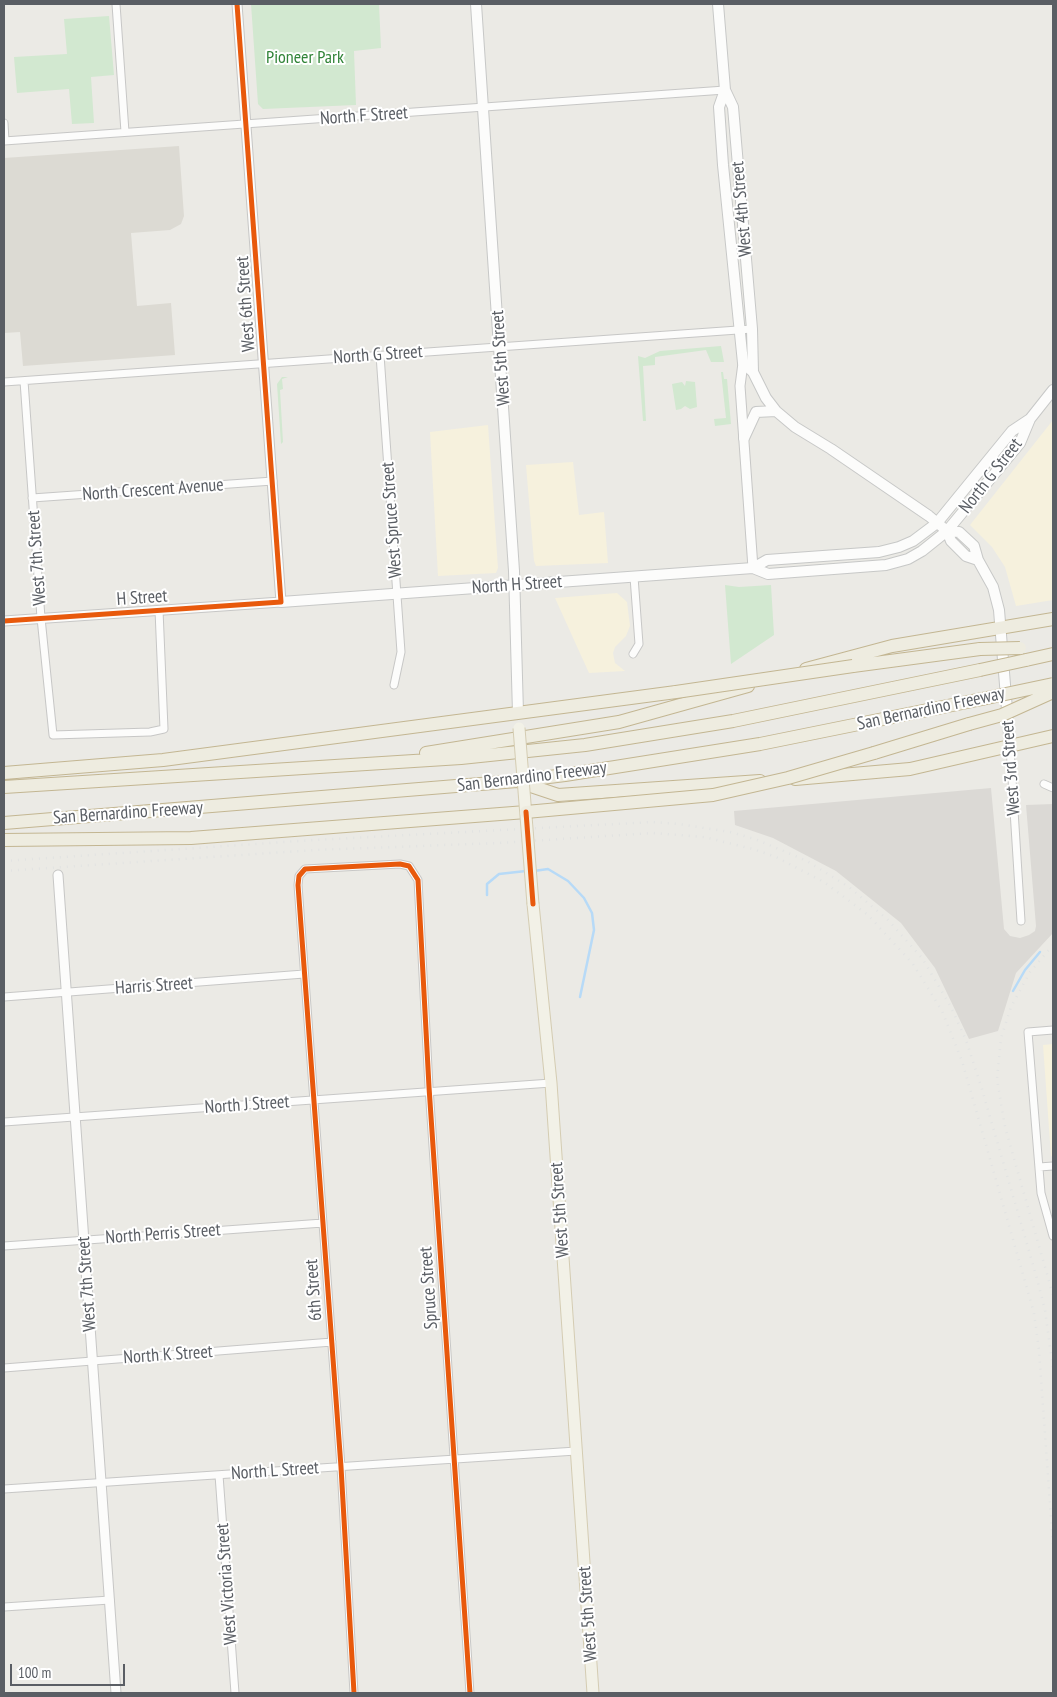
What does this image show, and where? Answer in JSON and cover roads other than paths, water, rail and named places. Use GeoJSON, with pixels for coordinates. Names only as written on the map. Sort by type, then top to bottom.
{"type":"FeatureCollection","features":[{"type":"Feature","properties":{"kind":"highway"},"geometry":{"type":"LineString","coordinates":[[320,768],[610,724],[850,656],[892,646],[1053,619]]}},
{"type":"Feature","properties":{"kind":"highway"},"geometry":{"type":"LineString","coordinates":[[4,773],[163,760],[519,720],[907,659],[980,650],[1020,648],[1049,655]]}},
{"type":"Feature","properties":{"kind":"highway","name":"San Bernardino Freeway"},"geometry":{"type":"LineString","coordinates":[[4,787],[320,768],[461,758],[584,746],[733,721],[1049,655]]}},
{"type":"Feature","properties":{"kind":"highway","name":"San Bernardino Freeway"},"geometry":{"type":"LineString","coordinates":[[4,823],[517,781],[760,744],[1053,684]]}},
{"type":"Feature","properties":{"kind":"highway"},"geometry":{"type":"LineString","coordinates":[[4,840],[45,838],[152,840],[398,823],[713,795],[788,778],[1002,715],[1053,692]]}},
{"type":"Feature","properties":{"kind":"highway"},"geometry":{"type":"LineString","coordinates":[[517,781],[558,795],[846,776],[910,769],[1053,736]]}},
{"type":"Feature","properties":{"kind":"main road","name":"West 5th Street"},"geometry":{"type":"LineString","coordinates":[[476,4],[515,585],[519,720],[533,904],[551,1083],[593,1693]]}},
{"type":"Feature","properties":{"kind":"main road","name":"West 4th Street"},"geometry":{"type":"LineString","coordinates":[[718,4],[725,90],[733,107],[752,328]]}},
{"type":"Feature","properties":{"kind":"main road","name":"West 4th Street"},"geometry":{"type":"LineString","coordinates":[[725,90],[719,107],[739,329]]}},
{"type":"Feature","properties":{"kind":"main road","name":"West 3rd Street"},"geometry":{"type":"LineString","coordinates":[[752,328],[752,372]]}},
{"type":"Feature","properties":{"kind":"main road"},"geometry":{"type":"LineString","coordinates":[[739,329],[743,362]]}},
{"type":"Feature","properties":{"kind":"main road","name":"West 3rd Street"},"geometry":{"type":"LineString","coordinates":[[743,362],[752,372],[766,398],[776,411],[795,427],[831,449],[938,523],[947,531],[951,542],[966,556],[978,560],[993,587],[1001,627],[1010,747]]}},
{"type":"Feature","properties":{"kind":"main road","name":"North G Street"},"geometry":{"type":"LineString","coordinates":[[947,531],[1020,443],[1030,419],[1053,390]]}},
{"type":"Feature","properties":{"kind":"main road"},"geometry":{"type":"LineString","coordinates":[[744,438],[756,412],[776,411]]}},
{"type":"Feature","properties":{"kind":"main road","name":"North G Street"},"geometry":{"type":"LineString","coordinates":[[938,523],[1012,431],[1030,419]]}},
{"type":"Feature","properties":{"kind":"main road","name":"North H Street"},"geometry":{"type":"LineString","coordinates":[[281,602],[753,568],[768,560],[879,552],[913,541],[938,523]]}},
{"type":"Feature","properties":{"kind":"main road","name":"North H Street"},"geometry":{"type":"LineString","coordinates":[[753,568],[768,574],[886,566],[908,559],[947,531]]}},
{"type":"Feature","properties":{"kind":"street"},"geometry":{"type":"LineString","coordinates":[[116,4],[125,132]]}},
{"type":"Feature","properties":{"kind":"street","name":"West 6th Street"},"geometry":{"type":"LineString","coordinates":[[237,4],[281,602]]}},
{"type":"Feature","properties":{"kind":"street","name":"North F Street"},"geometry":{"type":"LineString","coordinates":[[4,141],[725,90]]}},
{"type":"Feature","properties":{"kind":"street"},"geometry":{"type":"LineString","coordinates":[[4,123],[4,141]]}},
{"type":"Feature","properties":{"kind":"street","name":"North G Street"},"geometry":{"type":"LineString","coordinates":[[4,382],[752,328]]}},
{"type":"Feature","properties":{"kind":"street","name":"West Spruce Street"},"geometry":{"type":"LineString","coordinates":[[380,355],[401,652],[394,685]]}},
{"type":"Feature","properties":{"kind":"street"},"geometry":{"type":"LineString","coordinates":[[743,362],[740,386],[753,568]]}},
{"type":"Feature","properties":{"kind":"street","name":"West 7th Street"},"geometry":{"type":"LineString","coordinates":[[24,381],[41,618],[53,736],[150,732],[164,729],[158,610]]}},
{"type":"Feature","properties":{"kind":"street","name":"North Crescent Avenue"},"geometry":{"type":"LineString","coordinates":[[32,498],[273,481]]}},
{"type":"Feature","properties":{"kind":"street"},"geometry":{"type":"LineString","coordinates":[[633,654],[639,644],[634,577]]}},
{"type":"Feature","properties":{"kind":"street","name":"H Street"},"geometry":{"type":"LineString","coordinates":[[4,621],[281,602]]}},
{"type":"Feature","properties":{"kind":"street","name":"West 3rd Street"},"geometry":{"type":"LineString","coordinates":[[1010,747],[1021,921]]}},
{"type":"Feature","properties":{"kind":"street"},"geometry":{"type":"LineString","coordinates":[[1044,784],[1053,788]]}},
{"type":"Feature","properties":{"kind":"street","name":"Spruce Street"},"geometry":{"type":"LineString","coordinates":[[298,885],[299,876],[305,869],[400,864],[413,870],[418,880],[430,1092],[470,1693]]}},
{"type":"Feature","properties":{"kind":"street","name":"West 7th Street"},"geometry":{"type":"LineString","coordinates":[[58,875],[116,1693]]}},
{"type":"Feature","properties":{"kind":"street","name":"6th Street"},"geometry":{"type":"LineString","coordinates":[[298,885],[341,1467],[354,1693]]}},
{"type":"Feature","properties":{"kind":"street","name":"Harris Street"},"geometry":{"type":"LineString","coordinates":[[4,997],[304,974]]}},
{"type":"Feature","properties":{"kind":"street"},"geometry":{"type":"LineString","coordinates":[[1053,1030],[1028,1032],[1042,1193],[1053,1236]]}},
{"type":"Feature","properties":{"kind":"street","name":"North J Street"},"geometry":{"type":"LineString","coordinates":[[4,1122],[551,1083]]}},
{"type":"Feature","properties":{"kind":"street"},"geometry":{"type":"LineString","coordinates":[[1039,1166],[1053,1166]]}},
{"type":"Feature","properties":{"kind":"street","name":"North Perris Street"},"geometry":{"type":"LineString","coordinates":[[4,1246],[323,1223]]}},
{"type":"Feature","properties":{"kind":"street","name":"North K Street"},"geometry":{"type":"LineString","coordinates":[[4,1368],[332,1342]]}},
{"type":"Feature","properties":{"kind":"street","name":"North L Street"},"geometry":{"type":"LineString","coordinates":[[4,1489],[576,1451]]}},
{"type":"Feature","properties":{"kind":"street","name":"West Victoria Street"},"geometry":{"type":"LineString","coordinates":[[219,1474],[235,1693]]}},
{"type":"Feature","properties":{"kind":"street"},"geometry":{"type":"LineString","coordinates":[[4,1608],[110,1600]]}},
{"type":"Feature","properties":{"kind":"waterway"},"geometry":{"type":"LineString","coordinates":[[534,871],[548,869],[568,881],[584,898],[592,913],[594,930],[580,997]]}},
{"type":"Feature","properties":{"kind":"waterway"},"geometry":{"type":"LineString","coordinates":[[487,895],[487,884],[499,874],[526,871]]}},
{"type":"Feature","properties":{"kind":"waterway"},"geometry":{"type":"LineString","coordinates":[[1013,991],[1025,970],[1040,952]]}},
{"type":"Feature","properties":{"kind":"railway"},"geometry":{"type":"LineString","coordinates":[[4,861],[314,840],[653,822],[730,832],[755,839],[807,861],[849,887],[888,920],[922,958],[951,1007],[966,1040],[981,1086],[1036,1275],[1045,1310],[1053,1369]]}},
{"type":"Feature","properties":{"kind":"railway"},"geometry":{"type":"LineString","coordinates":[[4,871],[315,850],[499,843],[653,833],[704,837],[753,849],[776,857],[824,882],[868,915],[913,964],[942,1011],[962,1061],[1034,1313],[1039,1350],[1053,1546]]}},
{"type":"Feature","properties":{"kind":"railway"},"geometry":{"type":"LineString","coordinates":[[1053,945],[1030,972],[1011,1007],[1001,1038],[997,1079],[1005,1127],[1053,1295]]}},
{"type":"Feature","properties":{"kind":"park label","name":"Pioneer Park"},"geometry":{"type":"Point","coordinates":[305,58]}}]}
